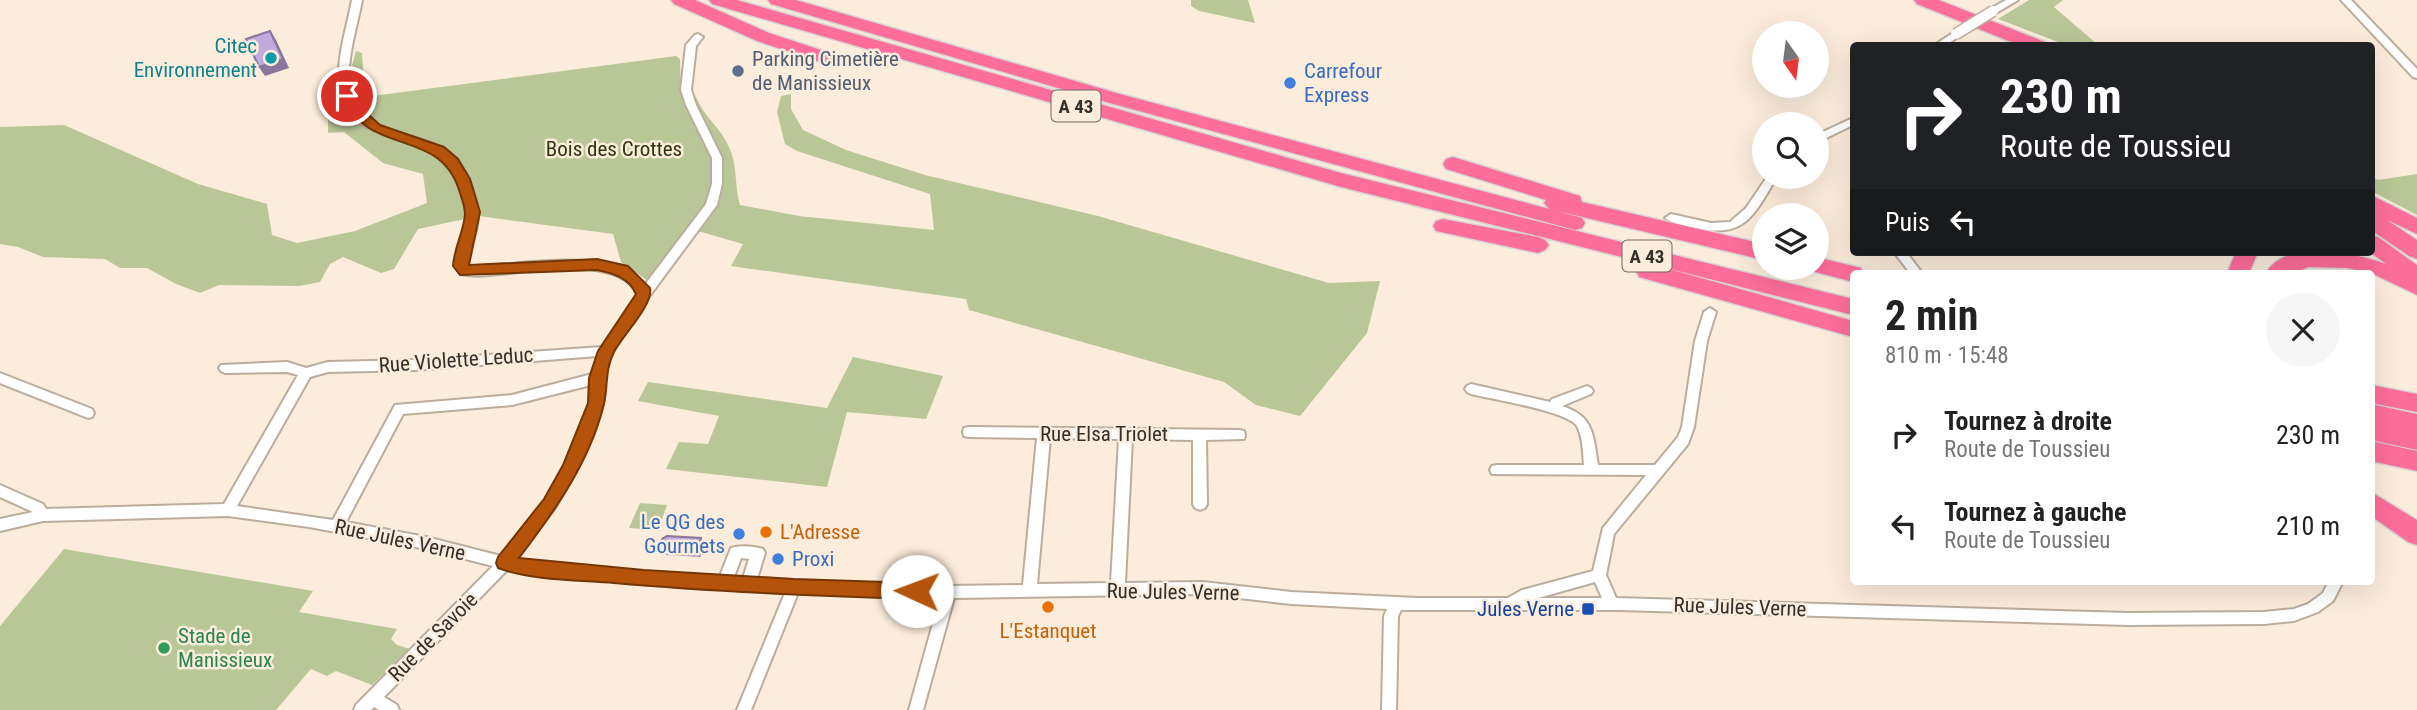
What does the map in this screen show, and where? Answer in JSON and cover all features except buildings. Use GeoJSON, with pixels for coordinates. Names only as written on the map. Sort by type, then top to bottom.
{"type":"FeatureCollection","features":[{"type":"Feature","properties":{"kind":"highway"},"geometry":{"type":"LineString","coordinates":[[680,0],[746,31],[830,59]]}},
{"type":"Feature","properties":{"kind":"highway","name":"A 43"},"geometry":{"type":"LineString","coordinates":[[718,0],[1442,216],[1850,306]]}},
{"type":"Feature","properties":{"kind":"highway","name":"A 43"},"geometry":{"type":"LineString","coordinates":[[777,0],[1476,198],[1850,291]]}},
{"type":"Feature","properties":{"kind":"highway"},"geometry":{"type":"LineString","coordinates":[[1903,0],[1928,6],[2004,38],[2022,42]]}},
{"type":"Feature","properties":{"kind":"highway"},"geometry":{"type":"LineString","coordinates":[[1928,6],[2009,42]]}},
{"type":"Feature","properties":{"kind":"highway"},"geometry":{"type":"LineString","coordinates":[[1274,142],[1663,222]]}},
{"type":"Feature","properties":{"kind":"highway"},"geometry":{"type":"LineString","coordinates":[[1453,164],[1752,248]]}},
{"type":"Feature","properties":{"kind":"highway"},"geometry":{"type":"LineString","coordinates":[[2375,204],[2417,227]]}},
{"type":"Feature","properties":{"kind":"highway"},"geometry":{"type":"LineString","coordinates":[[2375,211],[2417,240]]}},
{"type":"Feature","properties":{"kind":"highway"},"geometry":{"type":"LineString","coordinates":[[1442,216],[1610,260],[1850,328]]}},
{"type":"Feature","properties":{"kind":"highway"},"geometry":{"type":"LineString","coordinates":[[2375,222],[2417,251]]}},
{"type":"Feature","properties":{"kind":"highway"},"geometry":{"type":"LineString","coordinates":[[2375,234],[2417,264]]}},
{"type":"Feature","properties":{"kind":"highway"},"geometry":{"type":"LineString","coordinates":[[2375,245],[2417,276]]}},
{"type":"Feature","properties":{"kind":"highway"},"geometry":{"type":"LineString","coordinates":[[2281,270],[2303,261],[2336,260],[2378,269],[2417,288]]}},
{"type":"Feature","properties":{"kind":"highway"},"geometry":{"type":"LineString","coordinates":[[1829,268],[1850,273]]}},
{"type":"Feature","properties":{"kind":"highway"},"geometry":{"type":"LineString","coordinates":[[2375,393],[2411,402]]}},
{"type":"Feature","properties":{"kind":"highway"},"geometry":{"type":"LineString","coordinates":[[2375,414],[2417,423]]}},
{"type":"Feature","properties":{"kind":"highway"},"geometry":{"type":"LineString","coordinates":[[2375,431],[2417,440]]}},
{"type":"Feature","properties":{"kind":"highway"},"geometry":{"type":"LineString","coordinates":[[2375,452],[2417,461]]}},
{"type":"Feature","properties":{"kind":"highway"},"geometry":{"type":"LineString","coordinates":[[2375,505],[2417,534]]}},
{"type":"Feature","properties":{"kind":"street"},"geometry":{"type":"LineString","coordinates":[[357,0],[345,69],[347,96],[358,114],[375,128],[439,151],[453,162],[463,179],[472,212],[461,266],[465,271],[597,264],[622,270],[636,279],[644,295]]}},
{"type":"Feature","properties":{"kind":"street"},"geometry":{"type":"LineString","coordinates":[[1944,42],[2013,0]]}},
{"type":"Feature","properties":{"kind":"street"},"geometry":{"type":"LineString","coordinates":[[2346,0],[2417,75]]}},
{"type":"Feature","properties":{"kind":"street","name":"Rue de Savoie"},"geometry":{"type":"LineString","coordinates":[[361,710],[505,563],[550,504],[571,467],[596,403],[597,378],[606,351],[711,205],[717,184],[717,158],[686,90],[691,44],[698,37]]}},
{"type":"Feature","properties":{"kind":"street"},"geometry":{"type":"LineString","coordinates":[[1829,134],[1850,123]]}},
{"type":"Feature","properties":{"kind":"street"},"geometry":{"type":"LineString","coordinates":[[1663,222],[1710,227],[1735,226],[1746,218],[1764,189]]}},
{"type":"Feature","properties":{"kind":"street"},"geometry":{"type":"LineString","coordinates":[[1612,604],[1599,575],[1608,531],[1684,440],[1701,341],[1710,312]]}},
{"type":"Feature","properties":{"kind":"street","name":"Rue Violette Leduc"},"geometry":{"type":"LineString","coordinates":[[225,368],[287,367],[306,373],[328,367],[415,365],[606,351]]}},
{"type":"Feature","properties":{"kind":"street"},"geometry":{"type":"LineString","coordinates":[[228,510],[306,373]]}},
{"type":"Feature","properties":{"kind":"street"},"geometry":{"type":"LineString","coordinates":[[337,526],[399,409],[512,400],[597,378]]}},
{"type":"Feature","properties":{"kind":"street"},"geometry":{"type":"LineString","coordinates":[[0,379],[88,413]]}},
{"type":"Feature","properties":{"kind":"street"},"geometry":{"type":"LineString","coordinates":[[1471,389],[1554,407],[1575,415],[1581,422],[1592,470]]}},
{"type":"Feature","properties":{"kind":"street"},"geometry":{"type":"LineString","coordinates":[[1554,407],[1556,403],[1587,391]]}},
{"type":"Feature","properties":{"kind":"street","name":"Rue Elsa Triolet"},"geometry":{"type":"LineString","coordinates":[[969,432],[1239,435]]}},
{"type":"Feature","properties":{"kind":"street"},"geometry":{"type":"LineString","coordinates":[[1029,591],[1044,434]]}},
{"type":"Feature","properties":{"kind":"street"},"geometry":{"type":"LineString","coordinates":[[1118,590],[1126,435]]}},
{"type":"Feature","properties":{"kind":"street"},"geometry":{"type":"LineString","coordinates":[[1199,435],[1200,504]]}},
{"type":"Feature","properties":{"kind":"street"},"geometry":{"type":"LineString","coordinates":[[1497,470],[1658,470]]}},
{"type":"Feature","properties":{"kind":"street"},"geometry":{"type":"LineString","coordinates":[[0,491],[38,508],[43,515]]}},
{"type":"Feature","properties":{"kind":"street","name":"Rue Jules Verne"},"geometry":{"type":"LineString","coordinates":[[0,525],[43,515],[228,510],[337,526],[426,543],[525,568],[794,587],[948,592],[1203,588],[1291,598],[1397,603],[1612,604],[2129,619],[2264,618],[2294,615],[2313,608],[2328,597],[2334,585]]}},
{"type":"Feature","properties":{"kind":"street"},"geometry":{"type":"LineString","coordinates":[[725,582],[736,552],[758,553],[748,584]]}},
{"type":"Feature","properties":{"kind":"street"},"geometry":{"type":"LineString","coordinates":[[1511,603],[1522,596],[1599,575]]}},
{"type":"Feature","properties":{"kind":"street"},"geometry":{"type":"LineString","coordinates":[[744,710],[794,587]]}},
{"type":"Feature","properties":{"kind":"street"},"geometry":{"type":"LineString","coordinates":[[916,710],[948,592]]}},
{"type":"Feature","properties":{"kind":"street"},"geometry":{"type":"LineString","coordinates":[[1389,710],[1391,616],[1397,603]]}},
{"type":"Feature","properties":{"kind":"street"},"geometry":{"type":"LineString","coordinates":[[373,698],[392,710]]}},
{"type":"Feature","properties":{"kind":"green space"},"geometry":{"type":"Polygon","coordinates":[[[1191,0],[1248,0],[1255,23],[1199,11],[1191,6],[1191,0]]]}},
{"type":"Feature","properties":{"kind":"green space"},"geometry":{"type":"Polygon","coordinates":[[[2029,0],[2063,0],[2054,7],[2095,42],[2058,42],[1998,19],[2029,0]]]}},
{"type":"Feature","properties":{"kind":"green space","name":"Bois des Crottes"},"geometry":{"type":"Polygon","coordinates":[[[356,51],[362,53],[365,97],[676,56],[680,59],[681,97],[696,97],[729,147],[734,161],[740,205],[799,216],[934,230],[930,194],[797,151],[785,144],[777,112],[781,96],[791,94],[791,109],[803,130],[846,150],[925,175],[1098,216],[1329,283],[1380,281],[1367,333],[1300,416],[1256,405],[1224,382],[969,310],[966,299],[731,266],[743,244],[698,231],[657,287],[621,262],[613,234],[479,216],[418,229],[394,269],[381,273],[343,257],[330,264],[320,282],[299,286],[219,285],[200,293],[147,268],[120,268],[105,259],[43,257],[18,247],[0,244],[0,127],[64,125],[198,184],[267,204],[272,235],[297,243],[355,231],[427,203],[423,174],[383,163],[344,132],[328,133],[328,116],[322,111],[332,106],[355,103],[349,77],[356,51]]]}},
{"type":"Feature","properties":{"kind":"green space"},"geometry":{"type":"Polygon","coordinates":[[[2417,174],[2417,215],[2375,193],[2375,179],[2417,174]]]}},
{"type":"Feature","properties":{"kind":"green space"},"geometry":{"type":"Polygon","coordinates":[[[853,357],[943,376],[926,419],[847,412],[827,487],[666,469],[679,442],[708,444],[719,416],[638,401],[648,382],[827,408],[853,357]]]}},
{"type":"Feature","properties":{"kind":"green space"},"geometry":{"type":"Polygon","coordinates":[[[640,503],[667,505],[658,530],[629,528],[640,503]]]}},
{"type":"Feature","properties":{"kind":"green space","name":"Stade de Manissieux"},"geometry":{"type":"Polygon","coordinates":[[[64,549],[313,591],[299,612],[397,629],[391,639],[397,645],[410,649],[372,685],[336,671],[327,676],[311,669],[276,710],[0,710],[0,626],[64,549]]]}},
{"type":"Feature","properties":{"kind":"place","name":"Citec Environnement"},"geometry":{"type":"Point","coordinates":[271,58]}},
{"type":"Feature","properties":{"kind":"place","name":"Parking Cimetière de Manissieux"},"geometry":{"type":"Point","coordinates":[738,71]}},
{"type":"Feature","properties":{"kind":"place","name":"Carrefour Express"},"geometry":{"type":"Point","coordinates":[1290,83]}},
{"type":"Feature","properties":{"kind":"place","name":"L'Adresse"},"geometry":{"type":"Point","coordinates":[766,532]}},
{"type":"Feature","properties":{"kind":"place","name":"Le QG des Gourmets"},"geometry":{"type":"Point","coordinates":[739,534]}},
{"type":"Feature","properties":{"kind":"place","name":"Proxi"},"geometry":{"type":"Point","coordinates":[778,559]}},
{"type":"Feature","properties":{"kind":"place","name":"L'Estanquet"},"geometry":{"type":"Point","coordinates":[1048,607]}},
{"type":"Feature","properties":{"kind":"place","name":"Jules Verne"},"geometry":{"type":"Point","coordinates":[1588,609]}},
{"type":"Feature","properties":{"kind":"place","name":"Stade de Manissieux"},"geometry":{"type":"Point","coordinates":[164,648]}},
{"type":"Feature","properties":{"kind":"route"},"geometry":{"type":"LineString","coordinates":[[347,96],[353,109],[375,128],[439,151],[453,162],[463,179],[472,212],[461,258],[461,266],[465,271],[597,264],[622,270],[636,279],[642,288],[644,295],[606,351],[597,378],[596,403],[571,467],[550,504],[505,563],[525,568],[644,578],[917,591]]}}]}
